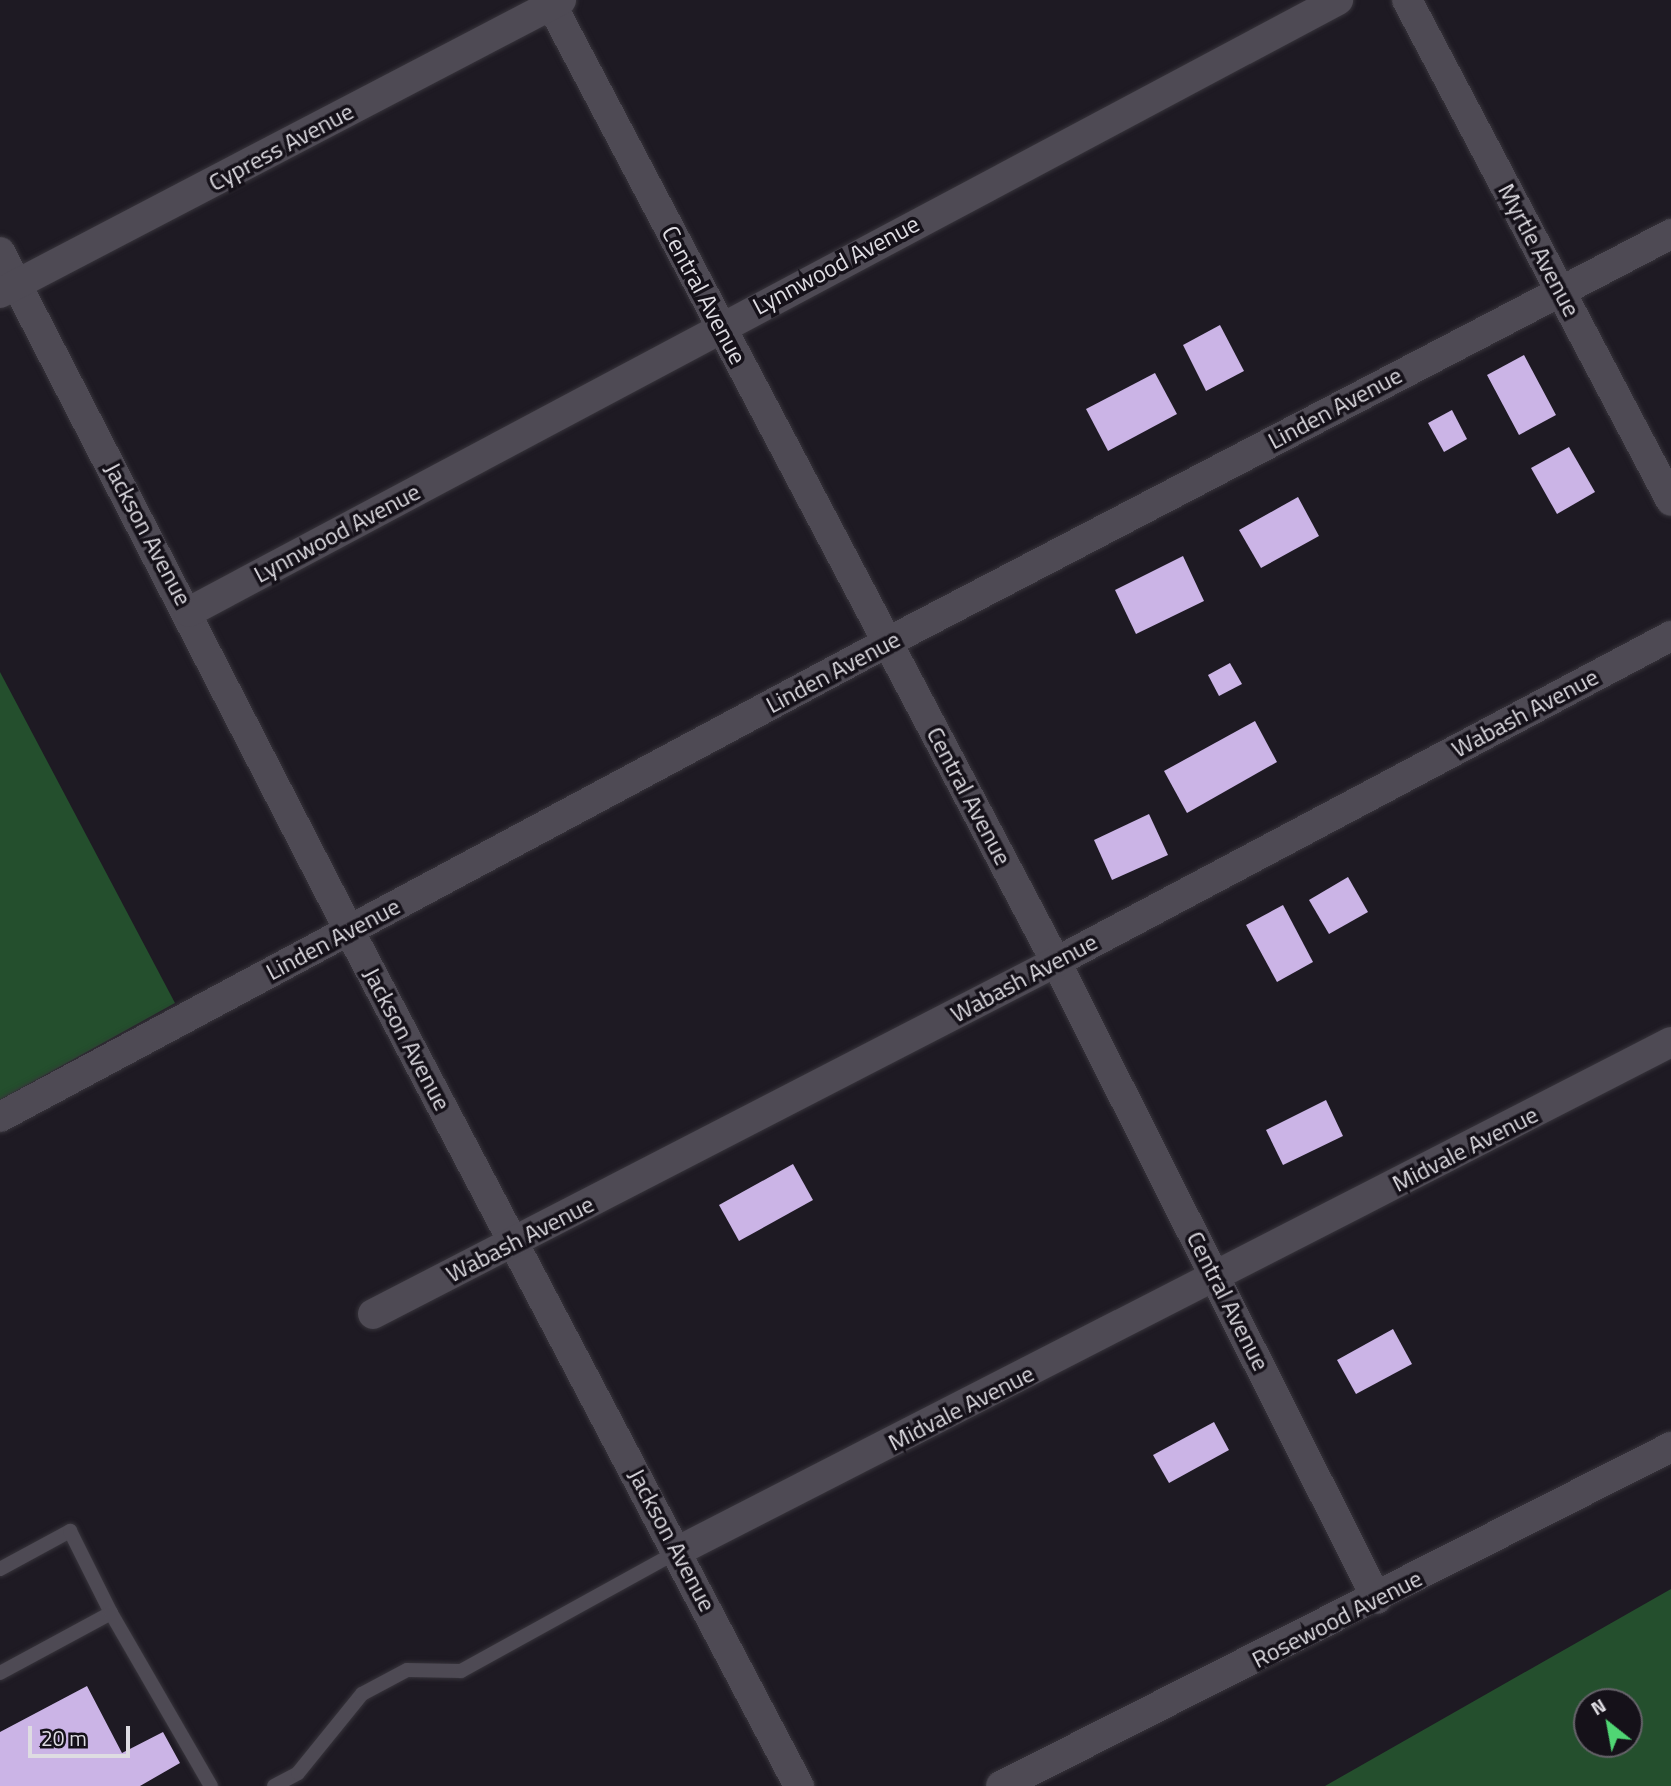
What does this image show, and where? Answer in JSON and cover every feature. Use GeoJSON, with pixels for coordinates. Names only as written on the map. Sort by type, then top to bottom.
{"type":"FeatureCollection","features":[{"type":"Feature","properties":{"kind":"street","name":"Lynnwood Avenue"},"geometry":{"type":"LineString","coordinates":[[189,612],[721,326],[1338,0]]}},
{"type":"Feature","properties":{"kind":"street","name":"Myrtle Avenue"},"geometry":{"type":"LineString","coordinates":[[1407,0],[1671,501]]}},
{"type":"Feature","properties":{"kind":"street","name":"Central Avenue"},"geometry":{"type":"LineString","coordinates":[[554,2],[721,326],[1056,961],[1377,1599]]}},
{"type":"Feature","properties":{"kind":"street","name":"Cypress Avenue"},"geometry":{"type":"LineString","coordinates":[[9,289],[554,2]]}},
{"type":"Feature","properties":{"kind":"street","name":"Linden Avenue"},"geometry":{"type":"LineString","coordinates":[[0,1117],[888,642],[1671,234]]}},
{"type":"Feature","properties":{"kind":"street","name":"Jackson Avenue"},"geometry":{"type":"LineString","coordinates":[[0,252],[9,289],[189,612],[349,930],[678,1551],[799,1786]]}},
{"type":"Feature","properties":{"kind":"street","name":"Wabash Avenue"},"geometry":{"type":"LineString","coordinates":[[373,1314],[1056,961],[1671,636]]}},
{"type":"Feature","properties":{"kind":"street","name":"Midvale Avenue"},"geometry":{"type":"LineString","coordinates":[[678,1551],[1217,1278],[1671,1042]]}},
{"type":"Feature","properties":{"kind":"street","name":"Rosewood Avenue"},"geometry":{"type":"LineString","coordinates":[[1001,1786],[1377,1599],[1671,1447]]}},
{"type":"Feature","properties":{"kind":"lane"},"geometry":{"type":"LineString","coordinates":[[0,1569],[69,1531],[111,1613],[211,1786]]}},
{"type":"Feature","properties":{"kind":"lane","name":"Midvale Avenue"},"geometry":{"type":"LineString","coordinates":[[274,1786],[298,1773],[362,1694],[407,1670],[461,1671],[678,1551]]}},
{"type":"Feature","properties":{"kind":"lane"},"geometry":{"type":"LineString","coordinates":[[0,1673],[111,1613]]}},
{"type":"Feature","properties":{"kind":"green space"},"geometry":{"type":"Polygon","coordinates":[[[0,672],[175,1003],[0,1100],[0,672]]]}},
{"type":"Feature","properties":{"kind":"green space"},"geometry":{"type":"Polygon","coordinates":[[[1671,1589],[1671,1786],[1325,1786],[1671,1589]]]}},
{"type":"Feature","properties":{"kind":"building"},"geometry":{"type":"Polygon","coordinates":[[[1220,325],[1244,371],[1206,391],[1183,345],[1220,325]]]}},
{"type":"Feature","properties":{"kind":"building"},"geometry":{"type":"Polygon","coordinates":[[[1524,355],[1556,415],[1519,435],[1487,375],[1524,355]]]}},
{"type":"Feature","properties":{"kind":"building"},"geometry":{"type":"Polygon","coordinates":[[[1155,373],[1177,414],[1108,451],[1086,409],[1155,373]]]}},
{"type":"Feature","properties":{"kind":"building"},"geometry":{"type":"Polygon","coordinates":[[[1452,410],[1467,439],[1444,452],[1428,423],[1452,410]]]}},
{"type":"Feature","properties":{"kind":"building"},"geometry":{"type":"Polygon","coordinates":[[[1569,447],[1595,492],[1557,514],[1531,468],[1569,447]]]}},
{"type":"Feature","properties":{"kind":"building"},"geometry":{"type":"Polygon","coordinates":[[[1298,497],[1319,536],[1261,568],[1239,530],[1298,497]]]}},
{"type":"Feature","properties":{"kind":"building"},"geometry":{"type":"Polygon","coordinates":[[[1183,556],[1204,601],[1136,634],[1115,590],[1183,556]]]}},
{"type":"Feature","properties":{"kind":"building"},"geometry":{"type":"Polygon","coordinates":[[[1230,663],[1242,684],[1219,696],[1208,675],[1230,663]]]}},
{"type":"Feature","properties":{"kind":"building"},"geometry":{"type":"Polygon","coordinates":[[[1255,721],[1277,762],[1187,813],[1164,771],[1255,721]]]}},
{"type":"Feature","properties":{"kind":"building"},"geometry":{"type":"Polygon","coordinates":[[[1149,814],[1168,855],[1112,880],[1094,840],[1149,814]]]}},
{"type":"Feature","properties":{"kind":"building"},"geometry":{"type":"Polygon","coordinates":[[[1348,877],[1368,912],[1329,934],[1309,900],[1348,877]]]}},
{"type":"Feature","properties":{"kind":"building"},"geometry":{"type":"Polygon","coordinates":[[[1283,905],[1313,962],[1277,982],[1246,925],[1283,905]]]}},
{"type":"Feature","properties":{"kind":"building"},"geometry":{"type":"Polygon","coordinates":[[[1326,1100],[1343,1136],[1283,1165],[1266,1130],[1326,1100]]]}},
{"type":"Feature","properties":{"kind":"building"},"geometry":{"type":"Polygon","coordinates":[[[793,1164],[813,1200],[739,1241],[719,1205],[793,1164]]]}},
{"type":"Feature","properties":{"kind":"building"},"geometry":{"type":"Polygon","coordinates":[[[1393,1329],[1412,1364],[1356,1394],[1337,1360],[1393,1329]]]}},
{"type":"Feature","properties":{"kind":"building"},"geometry":{"type":"Polygon","coordinates":[[[1214,1422],[1229,1450],[1169,1483],[1153,1455],[1214,1422]]]}},
{"type":"Feature","properties":{"kind":"building"},"geometry":{"type":"Polygon","coordinates":[[[87,1686],[122,1753],[163,1732],[180,1763],[140,1786],[0,1786],[0,1732],[87,1686]]]}}]}
